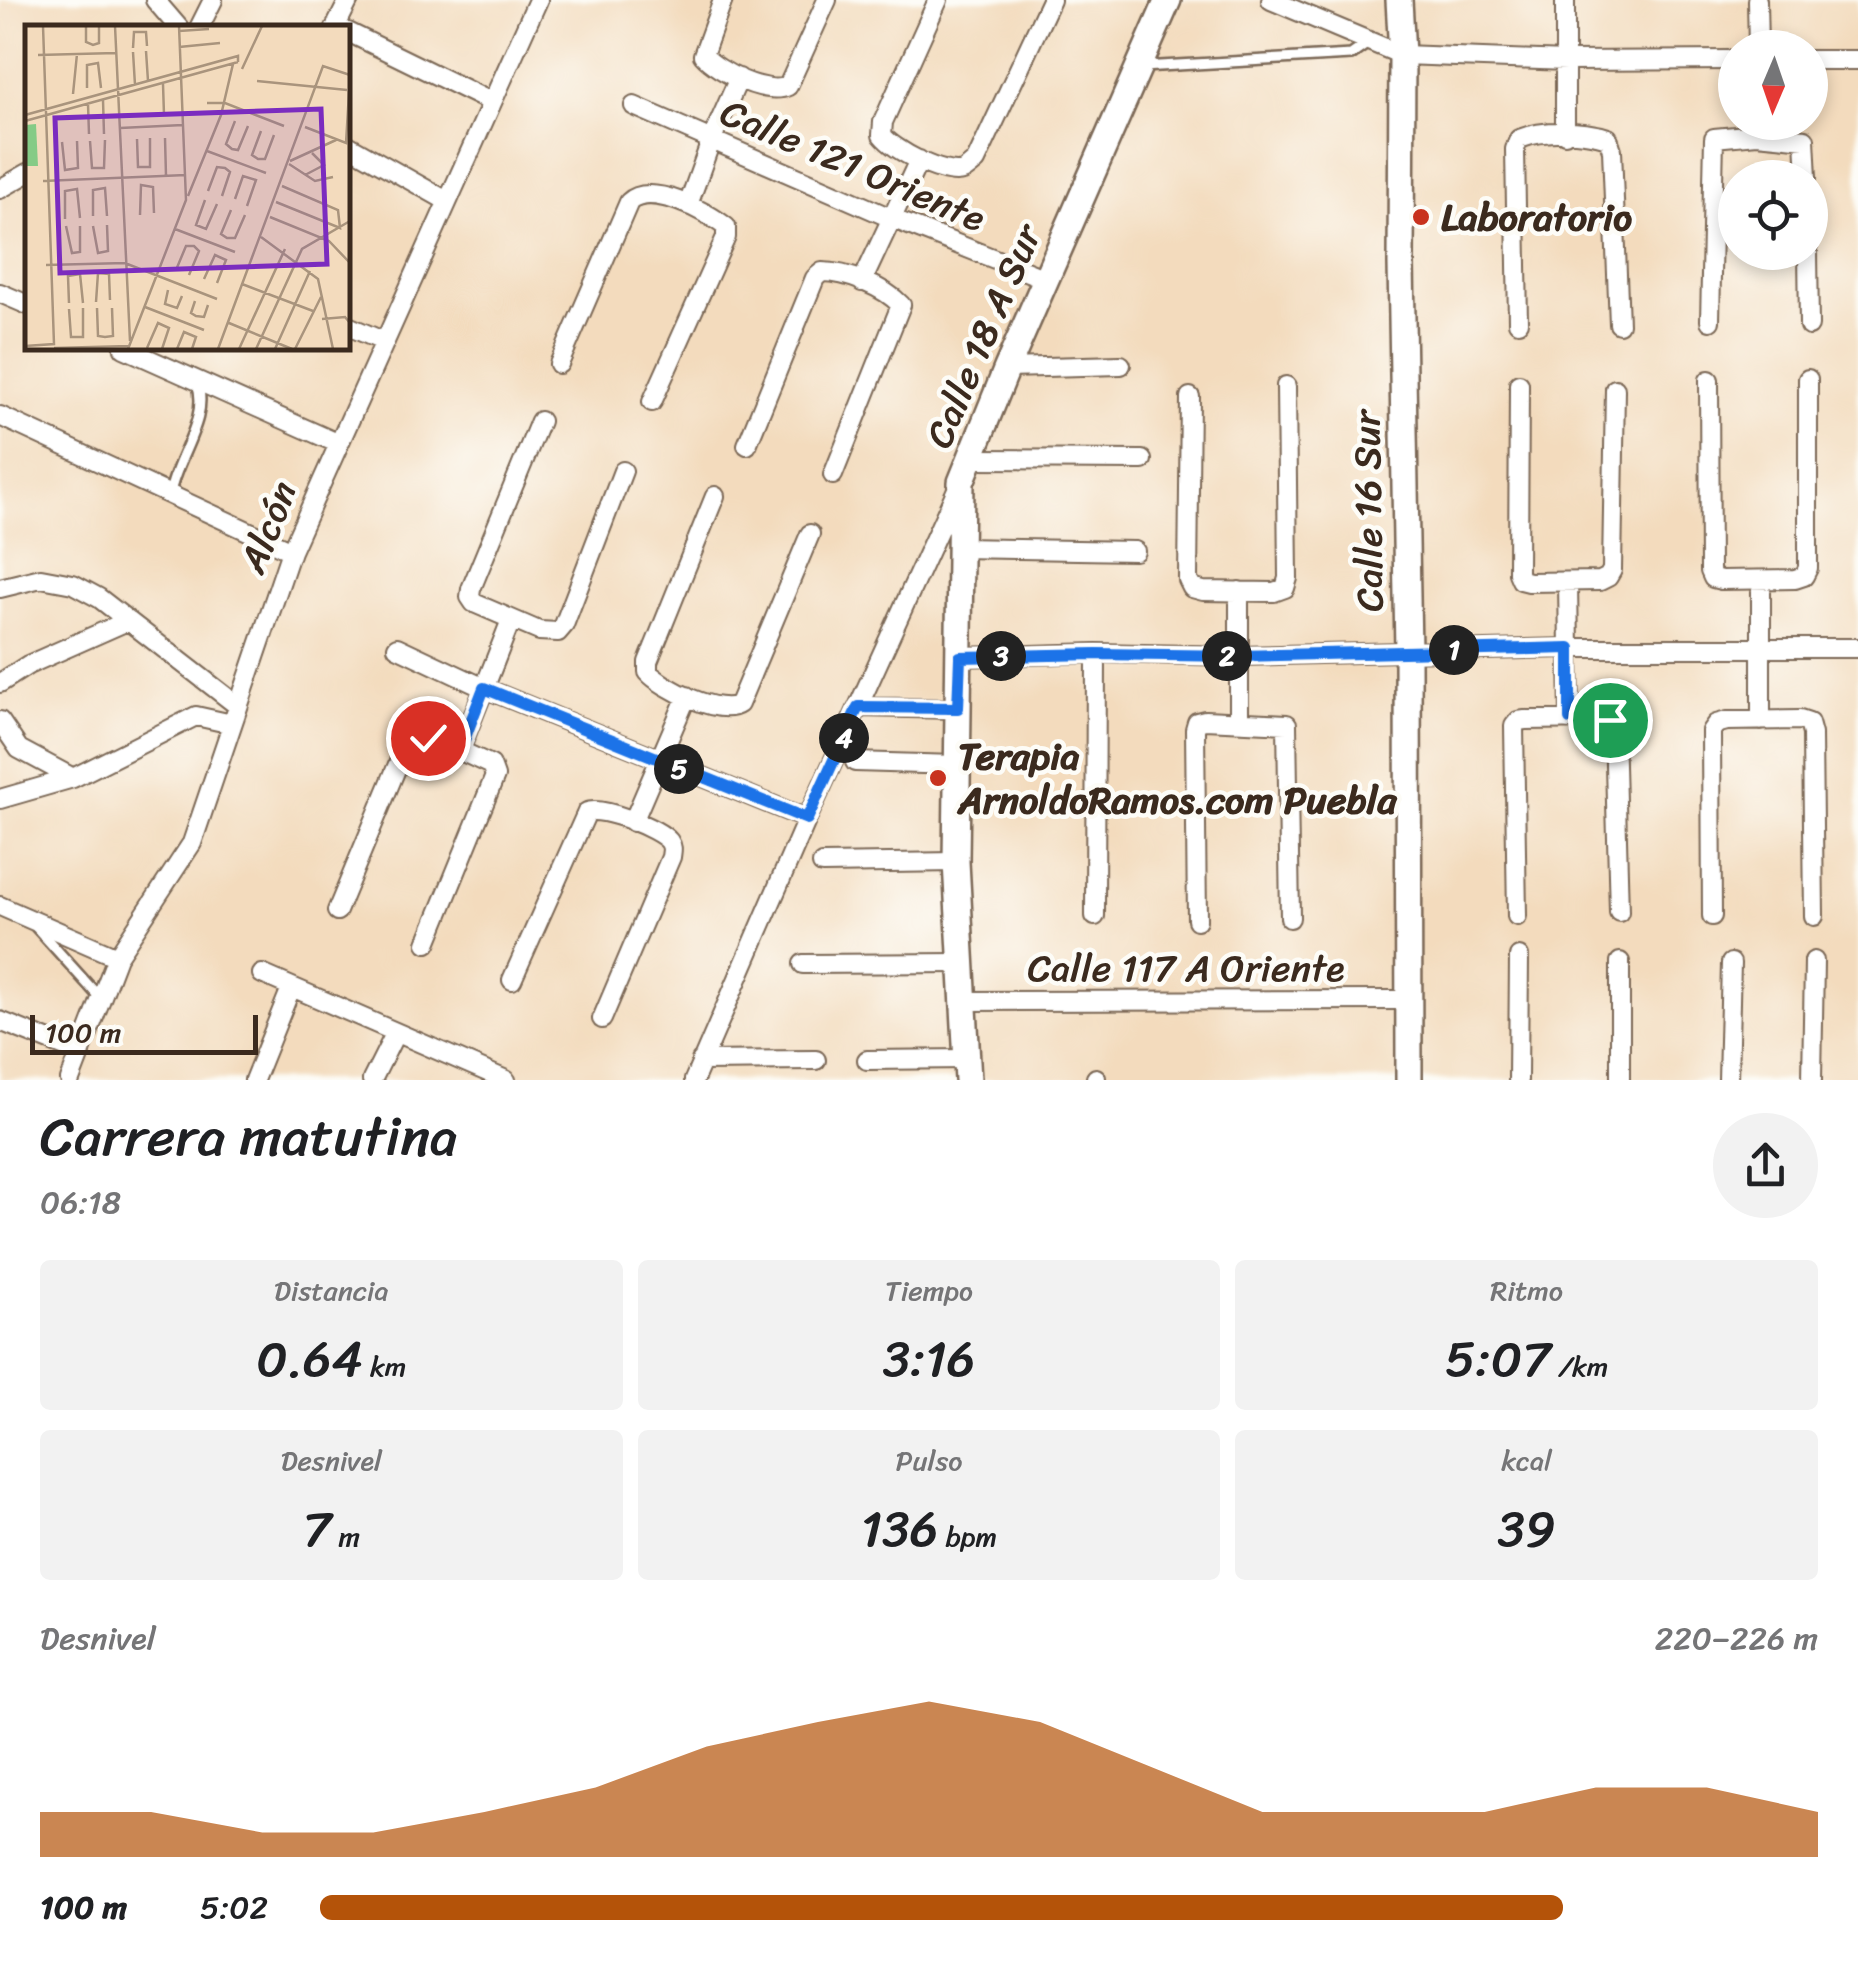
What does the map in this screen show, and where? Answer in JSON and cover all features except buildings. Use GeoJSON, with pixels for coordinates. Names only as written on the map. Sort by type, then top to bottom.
{"type":"FeatureCollection","features":[{"type":"Feature","properties":{"kind":"street"},"geometry":{"type":"LineString","coordinates":[[155,0],[176,25]]}},
{"type":"Feature","properties":{"kind":"street"},"geometry":{"type":"LineString","coordinates":[[200,25],[213,0]]}},
{"type":"Feature","properties":{"kind":"street"},"geometry":{"type":"LineString","coordinates":[[337,25],[348,0]]}},
{"type":"Feature","properties":{"kind":"street","name":"Alcón"},"geometry":{"type":"LineString","coordinates":[[70,1080],[117,957],[192,843],[291,552],[538,0]]}},
{"type":"Feature","properties":{"kind":"street"},"geometry":{"type":"LineString","coordinates":[[723,0],[702,51],[709,62],[772,91],[788,86],[827,0]]}},
{"type":"Feature","properties":{"kind":"street"},"geometry":{"type":"LineString","coordinates":[[938,0],[882,134],[890,144],[950,172],[965,170],[976,161],[1051,0]]}},
{"type":"Feature","properties":{"kind":"street","name":"Calle 18 A Sur"},"geometry":{"type":"LineString","coordinates":[[968,1070],[956,862],[959,548],[965,471],[1168,0]]}},
{"type":"Feature","properties":{"kind":"street"},"geometry":{"type":"LineString","coordinates":[[1270,0],[1402,54],[1566,61],[1718,60]]}},
{"type":"Feature","properties":{"kind":"street","name":"Calle 16 Sur"},"geometry":{"type":"LineString","coordinates":[[1399,0],[1409,1080]]}},
{"type":"Feature","properties":{"kind":"street"},"geometry":{"type":"LineString","coordinates":[[1564,0],[1565,134]]}},
{"type":"Feature","properties":{"kind":"street"},"geometry":{"type":"LineString","coordinates":[[1757,0],[1758,30]]}},
{"type":"Feature","properties":{"kind":"street"},"geometry":{"type":"LineString","coordinates":[[350,33],[491,102]]}},
{"type":"Feature","properties":{"kind":"street"},"geometry":{"type":"LineString","coordinates":[[1828,60],[1858,60]]}},
{"type":"Feature","properties":{"kind":"street"},"geometry":{"type":"LineString","coordinates":[[688,205],[739,78]]}},
{"type":"Feature","properties":{"kind":"street","name":"Calle 121 Oriente"},"geometry":{"type":"LineString","coordinates":[[634,106],[891,218],[1048,280]]}},
{"type":"Feature","properties":{"kind":"street"},"geometry":{"type":"LineString","coordinates":[[1518,322],[1519,140],[1530,135],[1594,134],[1608,138],[1612,150],[1620,324]]}},
{"type":"Feature","properties":{"kind":"street"},"geometry":{"type":"LineString","coordinates":[[1710,322],[1712,146],[1718,137]]}},
{"type":"Feature","properties":{"kind":"street"},"geometry":{"type":"LineString","coordinates":[[350,146],[447,201]]}},
{"type":"Feature","properties":{"kind":"street"},"geometry":{"type":"LineString","coordinates":[[862,282],[919,160]]}},
{"type":"Feature","properties":{"kind":"street"},"geometry":{"type":"LineString","coordinates":[[0,189],[18,176]]}},
{"type":"Feature","properties":{"kind":"street"},"geometry":{"type":"LineString","coordinates":[[558,364],[629,202],[636,195],[650,194],[688,205],[726,227],[726,237],[652,402]]}},
{"type":"Feature","properties":{"kind":"street"},"geometry":{"type":"LineString","coordinates":[[1808,270],[1809,326]]}},
{"type":"Feature","properties":{"kind":"street"},"geometry":{"type":"LineString","coordinates":[[746,445],[815,278],[822,272],[834,272],[893,296],[901,305],[833,475]]}},
{"type":"Feature","properties":{"kind":"street"},"geometry":{"type":"LineString","coordinates":[[0,293],[25,304]]}},
{"type":"Feature","properties":{"kind":"street"},"geometry":{"type":"LineString","coordinates":[[350,327],[386,342]]}},
{"type":"Feature","properties":{"kind":"street"},"geometry":{"type":"LineString","coordinates":[[159,354],[196,380],[337,444]]}},
{"type":"Feature","properties":{"kind":"street"},"geometry":{"type":"LineString","coordinates":[[1007,368],[1122,365]]}},
{"type":"Feature","properties":{"kind":"street"},"geometry":{"type":"LineString","coordinates":[[1710,380],[1710,571],[1713,578],[1721,580],[1760,580],[1795,579],[1804,576],[1808,568],[1808,378]]}},
{"type":"Feature","properties":{"kind":"street"},"geometry":{"type":"LineString","coordinates":[[1519,384],[1518,574],[1529,582],[1600,580],[1608,578],[1612,570],[1614,389]]}},
{"type":"Feature","properties":{"kind":"street"},"geometry":{"type":"LineString","coordinates":[[1190,397],[1188,580],[1192,588],[1203,590],[1274,592],[1285,588],[1288,578],[1286,386]]}},
{"type":"Feature","properties":{"kind":"street"},"geometry":{"type":"LineString","coordinates":[[0,416],[291,552]]}},
{"type":"Feature","properties":{"kind":"street"},"geometry":{"type":"LineString","coordinates":[[540,421],[471,589],[474,603],[548,634],[558,632],[624,471]]}},
{"type":"Feature","properties":{"kind":"street"},"geometry":{"type":"LineString","coordinates":[[694,1080],[965,471],[1142,460]]}},
{"type":"Feature","properties":{"kind":"street"},"geometry":{"type":"LineString","coordinates":[[716,496],[648,662],[648,672],[654,680],[687,696],[722,710],[732,710],[739,704],[810,534]]}},
{"type":"Feature","properties":{"kind":"street"},"geometry":{"type":"LineString","coordinates":[[959,548],[1134,551]]}},
{"type":"Feature","properties":{"kind":"street"},"geometry":{"type":"LineString","coordinates":[[0,588],[41,578],[60,579],[99,598],[235,715]]}},
{"type":"Feature","properties":{"kind":"street"},"geometry":{"type":"LineString","coordinates":[[1760,580],[1761,721]]}},
{"type":"Feature","properties":{"kind":"street"},"geometry":{"type":"LineString","coordinates":[[1568,582],[1570,719]]}},
{"type":"Feature","properties":{"kind":"street"},"geometry":{"type":"LineString","coordinates":[[1238,591],[1239,720]]}},
{"type":"Feature","properties":{"kind":"street"},"geometry":{"type":"LineString","coordinates":[[460,750],[511,620]]}},
{"type":"Feature","properties":{"kind":"street"},"geometry":{"type":"LineString","coordinates":[[0,683],[28,664],[126,622]]}},
{"type":"Feature","properties":{"kind":"street"},"geometry":{"type":"LineString","coordinates":[[397,646],[484,688],[807,819]]}},
{"type":"Feature","properties":{"kind":"street"},"geometry":{"type":"LineString","coordinates":[[960,657],[1858,648]]}},
{"type":"Feature","properties":{"kind":"street"},"geometry":{"type":"LineString","coordinates":[[1095,916],[1096,654]]}},
{"type":"Feature","properties":{"kind":"street"},"geometry":{"type":"LineString","coordinates":[[633,822],[687,696]]}},
{"type":"Feature","properties":{"kind":"street"},"geometry":{"type":"LineString","coordinates":[[858,707],[958,708]]}},
{"type":"Feature","properties":{"kind":"street"},"geometry":{"type":"LineString","coordinates":[[0,799],[73,778],[196,716],[235,715]]}},
{"type":"Feature","properties":{"kind":"street"},"geometry":{"type":"LineString","coordinates":[[0,720],[19,748],[73,778]]}},
{"type":"Feature","properties":{"kind":"street"},"geometry":{"type":"LineString","coordinates":[[1197,920],[1194,729],[1205,720],[1287,724],[1290,918]]}},
{"type":"Feature","properties":{"kind":"street"},"geometry":{"type":"LineString","coordinates":[[1517,916],[1514,726],[1518,720],[1610,720],[1614,728],[1619,912]]}},
{"type":"Feature","properties":{"kind":"street"},"geometry":{"type":"LineString","coordinates":[[1712,916],[1711,731],[1716,724],[1728,721],[1810,724],[1814,916]]}},
{"type":"Feature","properties":{"kind":"street"},"geometry":{"type":"LineString","coordinates":[[337,911],[406,745],[418,738],[428,738],[490,765],[494,784],[427,943]]}},
{"type":"Feature","properties":{"kind":"street"},"geometry":{"type":"LineString","coordinates":[[856,762],[956,765]]}},
{"type":"Feature","properties":{"kind":"street"},"geometry":{"type":"LineString","coordinates":[[512,980],[587,812],[600,810],[633,822],[668,840],[670,857],[602,1019]]}},
{"type":"Feature","properties":{"kind":"street"},"geometry":{"type":"LineString","coordinates":[[822,864],[956,862]]}},
{"type":"Feature","properties":{"kind":"street"},"geometry":{"type":"LineString","coordinates":[[0,906],[117,957]]}},
{"type":"Feature","properties":{"kind":"street"},"geometry":{"type":"LineString","coordinates":[[1518,956],[1518,1080]]}},
{"type":"Feature","properties":{"kind":"street"},"geometry":{"type":"LineString","coordinates":[[1812,1080],[1814,961]]}},
{"type":"Feature","properties":{"kind":"street"},"geometry":{"type":"LineString","coordinates":[[1620,962],[1620,1080]]}},
{"type":"Feature","properties":{"kind":"street"},"geometry":{"type":"LineString","coordinates":[[803,964],[962,963]]}},
{"type":"Feature","properties":{"kind":"street"},"geometry":{"type":"LineString","coordinates":[[1728,1080],[1731,963]]}},
{"type":"Feature","properties":{"kind":"street"},"geometry":{"type":"LineString","coordinates":[[262,974],[479,1075],[506,1080]]}},
{"type":"Feature","properties":{"kind":"street"},"geometry":{"type":"LineString","coordinates":[[254,1080],[290,988]]}},
{"type":"Feature","properties":{"kind":"street","name":"Calle 117 A Oriente"},"geometry":{"type":"LineString","coordinates":[[964,1002],[1408,1000]]}},
{"type":"Feature","properties":{"kind":"street"},"geometry":{"type":"LineString","coordinates":[[0,1020],[80,1053]]}},
{"type":"Feature","properties":{"kind":"street"},"geometry":{"type":"LineString","coordinates":[[372,1080],[395,1034]]}},
{"type":"Feature","properties":{"kind":"street"},"geometry":{"type":"LineString","coordinates":[[701,1061],[816,1060]]}},
{"type":"Feature","properties":{"kind":"street"},"geometry":{"type":"LineString","coordinates":[[868,1060],[968,1070]]}},
{"type":"Feature","properties":{"kind":"lane"},"geometry":{"type":"LineString","coordinates":[[1139,68],[1351,55],[1370,41]]}},
{"type":"Feature","properties":{"kind":"lane"},"geometry":{"type":"LineString","coordinates":[[170,493],[176,467],[202,408],[196,380]]}},
{"type":"Feature","properties":{"kind":"lane"},"geometry":{"type":"LineString","coordinates":[[31,922],[101,999]]}},
{"type":"Feature","properties":{"kind":"place","name":"Laboratorio"},"geometry":{"type":"Point","coordinates":[1421,217]}},
{"type":"Feature","properties":{"kind":"place","name":"Terapia ArnoldoRamos.com Puebla"},"geometry":{"type":"Point","coordinates":[938,778]}},
{"type":"Feature","properties":{"kind":"route"},"geometry":{"type":"LineString","coordinates":[[428,738],[460,750],[484,688],[807,819],[858,707],[958,708],[960,657],[1239,656],[1570,648],[1570,719],[1610,720]]}}]}
